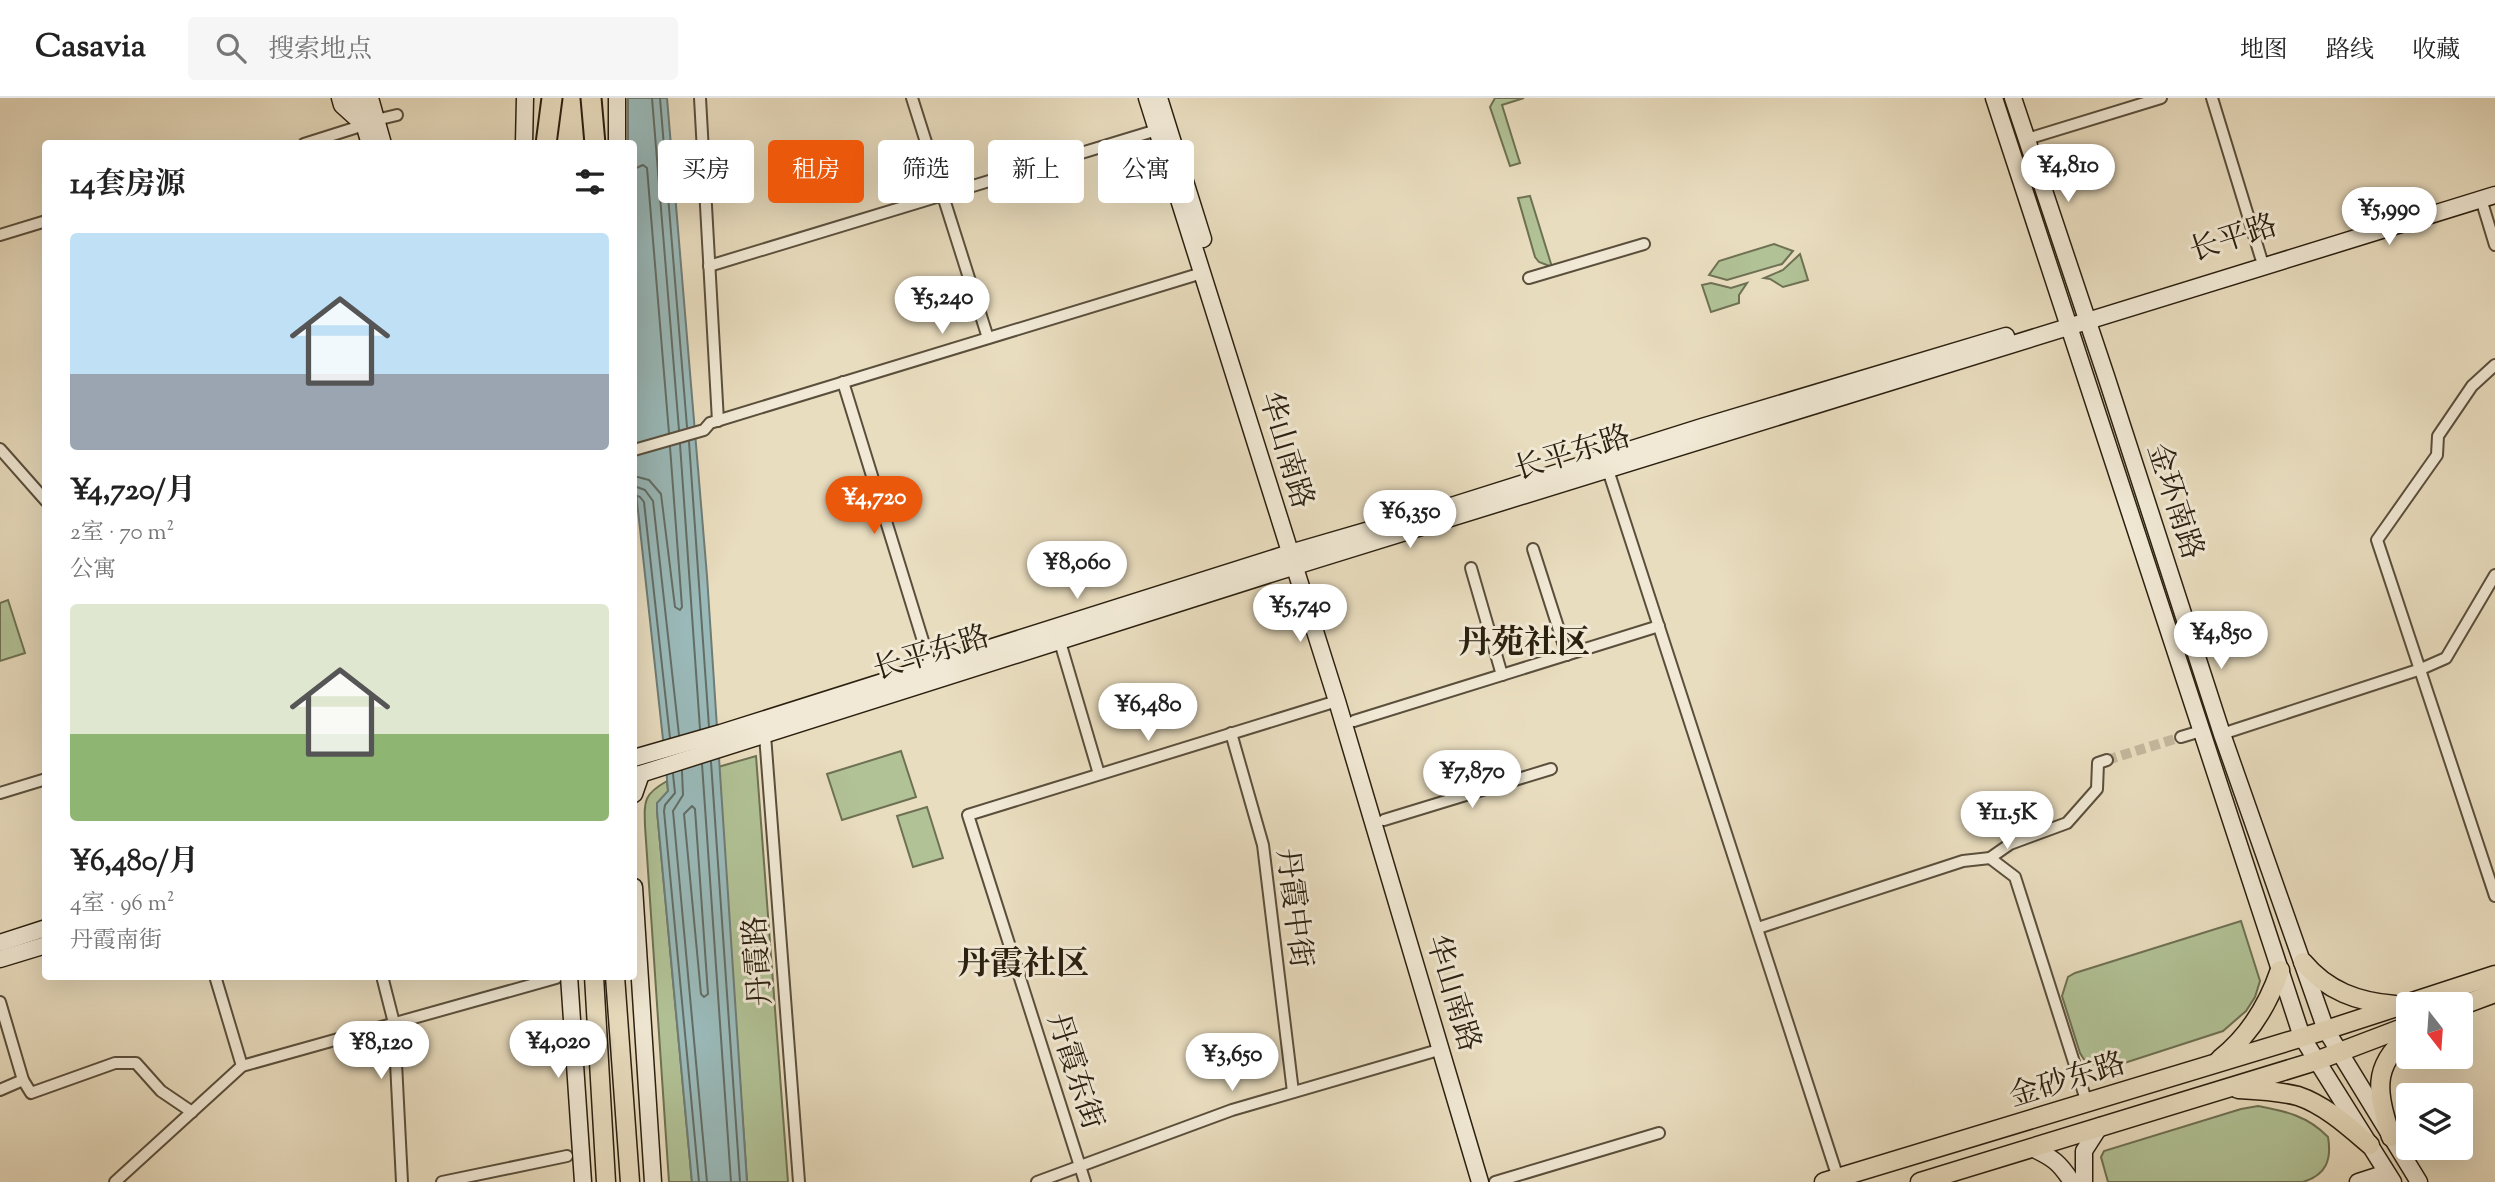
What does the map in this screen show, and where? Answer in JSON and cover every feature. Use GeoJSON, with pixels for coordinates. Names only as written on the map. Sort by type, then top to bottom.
{"type":"FeatureCollection","features":[{"type":"Feature","properties":{"kind":"highway"},"geometry":{"type":"LineString","coordinates":[[547,140],[554,98]]}},
{"type":"Feature","properties":{"kind":"highway"},"geometry":{"type":"LineString","coordinates":[[554,98],[556,140]]}},
{"type":"Feature","properties":{"kind":"highway"},"geometry":{"type":"LineString","coordinates":[[581,98],[582,140]]}},
{"type":"Feature","properties":{"kind":"highway"},"geometry":{"type":"LineString","coordinates":[[591,98],[595,140]]}},
{"type":"Feature","properties":{"kind":"main road"},"geometry":{"type":"LineString","coordinates":[[2303,962],[2314,975],[2339,992],[2375,1003],[2396,1005]]}},
{"type":"Feature","properties":{"kind":"main road"},"geometry":{"type":"LineString","coordinates":[[2213,1064],[2233,1049],[2259,1016],[2272,994],[2280,970]]}},
{"type":"Feature","properties":{"kind":"main road","name":"金砂东路"},"geometry":{"type":"LineString","coordinates":[[2442,992],[2495,975]]}},
{"type":"Feature","properties":{"kind":"main road"},"geometry":{"type":"LineString","coordinates":[[594,980],[606,1182]]}},
{"type":"Feature","properties":{"kind":"main road"},"geometry":{"type":"LineString","coordinates":[[615,980],[630,1182]]}},
{"type":"Feature","properties":{"kind":"main road"},"geometry":{"type":"LineString","coordinates":[[2473,1001],[2495,993]]}},
{"type":"Feature","properties":{"kind":"main road","name":"金砂东路"},"geometry":{"type":"LineString","coordinates":[[1831,1180],[2396,1007]]}},
{"type":"Feature","properties":{"kind":"main road","name":"金砂东路"},"geometry":{"type":"LineString","coordinates":[[1920,1182],[2316,1061],[2396,1031]]}},
{"type":"Feature","properties":{"kind":"main road"},"geometry":{"type":"LineString","coordinates":[[2391,1137],[2378,1085],[2382,1071],[2396,1046]]}},
{"type":"Feature","properties":{"kind":"main road"},"geometry":{"type":"LineString","coordinates":[[2228,1088],[2298,1096],[2347,1125],[2370,1145]]}},
{"type":"Feature","properties":{"kind":"street"},"geometry":{"type":"LineString","coordinates":[[340,98],[342,105],[370,123]]}},
{"type":"Feature","properties":{"kind":"street"},"geometry":{"type":"LineString","coordinates":[[356,98],[381,140]]}},
{"type":"Feature","properties":{"kind":"street"},"geometry":{"type":"LineString","coordinates":[[370,98],[370,140]]}},
{"type":"Feature","properties":{"kind":"street"},"geometry":{"type":"LineString","coordinates":[[524,140],[525,98]]}},
{"type":"Feature","properties":{"kind":"street"},"geometry":{"type":"LineString","coordinates":[[617,98],[617,140]]}},
{"type":"Feature","properties":{"kind":"street"},"geometry":{"type":"LineString","coordinates":[[700,98],[718,421]]}},
{"type":"Feature","properties":{"kind":"street"},"geometry":{"type":"LineString","coordinates":[[912,98],[925,140]]}},
{"type":"Feature","properties":{"kind":"street","name":"华山南路"},"geometry":{"type":"LineString","coordinates":[[1147,98],[1202,273],[1354,721],[1493,1182]]}},
{"type":"Feature","properties":{"kind":"street","name":"华山南路"},"geometry":{"type":"LineString","coordinates":[[1159,98],[1480,1182]]}},
{"type":"Feature","properties":{"kind":"street","name":"金环南路"},"geometry":{"type":"LineString","coordinates":[[1994,98],[2302,1037],[2389,1178]]}},
{"type":"Feature","properties":{"kind":"street","name":"金环南路"},"geometry":{"type":"LineString","coordinates":[[2013,98],[2222,734],[2326,1030],[2419,1182]]}},
{"type":"Feature","properties":{"kind":"street"},"geometry":{"type":"LineString","coordinates":[[2027,139],[2161,98]]}},
{"type":"Feature","properties":{"kind":"street"},"geometry":{"type":"LineString","coordinates":[[2212,98],[2261,258]]}},
{"type":"Feature","properties":{"kind":"street"},"geometry":{"type":"LineString","coordinates":[[317,140],[397,115]]}},
{"type":"Feature","properties":{"kind":"street"},"geometry":{"type":"LineString","coordinates":[[974,186],[1157,130]]}},
{"type":"Feature","properties":{"kind":"street","name":"长平路"},"geometry":{"type":"LineString","coordinates":[[2087,317],[2485,195],[2495,186]]}},
{"type":"Feature","properties":{"kind":"street"},"geometry":{"type":"LineString","coordinates":[[2485,195],[2495,245]]}},
{"type":"Feature","properties":{"kind":"street","name":"长平路"},"geometry":{"type":"LineString","coordinates":[[2087,317],[2261,258],[2485,195]]}},
{"type":"Feature","properties":{"kind":"street"},"geometry":{"type":"LineString","coordinates":[[709,266],[917,203]]}},
{"type":"Feature","properties":{"kind":"street"},"geometry":{"type":"LineString","coordinates":[[946,203],[988,338]]}},
{"type":"Feature","properties":{"kind":"street"},"geometry":{"type":"LineString","coordinates":[[0,235],[42,222]]}},
{"type":"Feature","properties":{"kind":"street"},"geometry":{"type":"LineString","coordinates":[[1529,278],[1644,244]]}},
{"type":"Feature","properties":{"kind":"street"},"geometry":{"type":"LineString","coordinates":[[637,449],[704,430],[710,423],[1202,273]]}},
{"type":"Feature","properties":{"kind":"street","name":"长平东路"},"geometry":{"type":"LineString","coordinates":[[637,775],[660,759],[932,673],[1297,558],[1608,470],[2087,317]]}},
{"type":"Feature","properties":{"kind":"street","name":"长平东路"},"geometry":{"type":"LineString","coordinates":[[722,741],[765,735],[932,673],[1060,642],[1445,508],[1702,427],[2068,323]]}},
{"type":"Feature","properties":{"kind":"street"},"geometry":{"type":"LineString","coordinates":[[2495,365],[2472,386],[2438,436],[2437,455],[2377,540],[2495,896]]}},
{"type":"Feature","properties":{"kind":"street"},"geometry":{"type":"LineString","coordinates":[[843,382],[932,673]]}},
{"type":"Feature","properties":{"kind":"street"},"geometry":{"type":"LineString","coordinates":[[0,449],[42,496]]}},
{"type":"Feature","properties":{"kind":"street"},"geometry":{"type":"LineString","coordinates":[[1608,470],[1758,929],[1831,1180]]}},
{"type":"Feature","properties":{"kind":"street"},"geometry":{"type":"LineString","coordinates":[[1534,549],[1567,655]]}},
{"type":"Feature","properties":{"kind":"street"},"geometry":{"type":"LineString","coordinates":[[1471,568],[1502,675]]}},
{"type":"Feature","properties":{"kind":"street"},"geometry":{"type":"LineString","coordinates":[[2222,734],[2421,669],[2446,658],[2495,575]]}},
{"type":"Feature","properties":{"kind":"street"},"geometry":{"type":"LineString","coordinates":[[1354,721],[1659,626]]}},
{"type":"Feature","properties":{"kind":"street"},"geometry":{"type":"LineString","coordinates":[[1060,642],[1099,774],[1337,701]]}},
{"type":"Feature","properties":{"kind":"street"},"geometry":{"type":"LineString","coordinates":[[2180,737],[2201,731]]}},
{"type":"Feature","properties":{"kind":"street","name":"丹霞中街"},"geometry":{"type":"LineString","coordinates":[[1231,733],[1264,845],[1293,1092]]}},
{"type":"Feature","properties":{"kind":"street","name":"丹霞路"},"geometry":{"type":"LineString","coordinates":[[765,735],[799,1182]]}},
{"type":"Feature","properties":{"kind":"street","name":"长平东路"},"geometry":{"type":"LineString","coordinates":[[637,756],[660,759]]}},
{"type":"Feature","properties":{"kind":"street"},"geometry":{"type":"LineString","coordinates":[[1758,929],[1963,861],[1990,858],[2010,844],[2067,823],[2097,789],[2098,763],[2107,760]]}},
{"type":"Feature","properties":{"kind":"street"},"geometry":{"type":"LineString","coordinates":[[1384,820],[1551,769]]}},
{"type":"Feature","properties":{"kind":"street","name":"丹霞东街"},"geometry":{"type":"LineString","coordinates":[[1085,1182],[968,815],[1099,774]]}},
{"type":"Feature","properties":{"kind":"street"},"geometry":{"type":"LineString","coordinates":[[0,793],[42,780]]}},
{"type":"Feature","properties":{"kind":"street"},"geometry":{"type":"LineString","coordinates":[[1990,858],[2015,877],[2087,1102]]}},
{"type":"Feature","properties":{"kind":"street"},"geometry":{"type":"LineString","coordinates":[[0,943],[42,929]]}},
{"type":"Feature","properties":{"kind":"street"},"geometry":{"type":"LineString","coordinates":[[637,934],[653,1182]]}},
{"type":"Feature","properties":{"kind":"street"},"geometry":{"type":"LineString","coordinates":[[0,959],[42,946]]}},
{"type":"Feature","properties":{"kind":"street"},"geometry":{"type":"LineString","coordinates":[[216,980],[243,1066]]}},
{"type":"Feature","properties":{"kind":"street"},"geometry":{"type":"LineString","coordinates":[[383,980],[394,1023],[402,1182]]}},
{"type":"Feature","properties":{"kind":"street"},"geometry":{"type":"LineString","coordinates":[[116,1182],[243,1066],[552,980]]}},
{"type":"Feature","properties":{"kind":"street"},"geometry":{"type":"LineString","coordinates":[[563,980],[583,1182]]}},
{"type":"Feature","properties":{"kind":"street"},"geometry":{"type":"LineString","coordinates":[[0,1002],[23,1080],[31,1093],[115,1063],[136,1063],[161,1091],[192,1112]]}},
{"type":"Feature","properties":{"kind":"street"},"geometry":{"type":"LineString","coordinates":[[1037,1182],[1232,1110],[1442,1049]]}},
{"type":"Feature","properties":{"kind":"street"},"geometry":{"type":"LineString","coordinates":[[0,1090],[23,1080]]}},
{"type":"Feature","properties":{"kind":"street"},"geometry":{"type":"LineString","coordinates":[[2084,1182],[2084,1151],[2101,1126]]}},
{"type":"Feature","properties":{"kind":"street"},"geometry":{"type":"LineString","coordinates":[[1493,1182],[1659,1133]]}},
{"type":"Feature","properties":{"kind":"street"},"geometry":{"type":"LineString","coordinates":[[2032,1148],[2053,1158],[2062,1166],[2071,1182]]}},
{"type":"Feature","properties":{"kind":"street"},"geometry":{"type":"LineString","coordinates":[[442,1182],[567,1156]]}},
{"type":"Feature","properties":{"kind":"street"},"geometry":{"type":"LineString","coordinates":[[2358,1182],[2389,1178]]}},
{"type":"Feature","properties":{"kind":"green space"},"geometry":{"type":"Polygon","coordinates":[[[1495,98],[1524,98],[1502,105],[1520,163],[1510,166],[1490,107],[1495,98]]]}},
{"type":"Feature","properties":{"kind":"green space"},"geometry":{"type":"Polygon","coordinates":[[[1530,196],[1552,267],[1539,262],[1535,257],[1518,198],[1530,196]]]}},
{"type":"Feature","properties":{"kind":"green space"},"geometry":{"type":"Polygon","coordinates":[[[1774,244],[1793,251],[1782,264],[1727,280],[1709,275],[1719,261],[1774,244]]]}},
{"type":"Feature","properties":{"kind":"green space"},"geometry":{"type":"Polygon","coordinates":[[[1800,254],[1808,280],[1783,287],[1764,278],[1783,270],[1800,254]]]}},
{"type":"Feature","properties":{"kind":"green space"},"geometry":{"type":"Polygon","coordinates":[[[1711,283],[1731,288],[1747,283],[1739,295],[1739,303],[1711,312],[1702,285],[1711,283]]]}},
{"type":"Feature","properties":{"kind":"green space"},"geometry":{"type":"Polygon","coordinates":[[[8,600],[25,653],[0,661],[0,603],[8,600]]]}},
{"type":"Feature","properties":{"kind":"green space"},"geometry":{"type":"Polygon","coordinates":[[[901,751],[916,797],[842,820],[827,774],[901,751]]]}},
{"type":"Feature","properties":{"kind":"green space"},"geometry":{"type":"Polygon","coordinates":[[[756,756],[788,1182],[747,1182],[718,767],[756,756]]]}},
{"type":"Feature","properties":{"kind":"green space"},"geometry":{"type":"Polygon","coordinates":[[[667,781],[668,791],[657,811],[692,1182],[669,1182],[645,826],[647,799],[667,781]]]}},
{"type":"Feature","properties":{"kind":"green space"},"geometry":{"type":"Polygon","coordinates":[[[927,807],[943,858],[913,867],[897,816],[927,807]]]}},
{"type":"Feature","properties":{"kind":"green space"},"geometry":{"type":"Polygon","coordinates":[[[2241,921],[2260,981],[2255,997],[2246,1011],[2223,1031],[2106,1069],[2085,1061],[2062,996],[2068,977],[2241,921]]]}},
{"type":"Feature","properties":{"kind":"green space"},"geometry":{"type":"Polygon","coordinates":[[[2258,1106],[2287,1112],[2304,1119],[2328,1137],[2328,1160],[2322,1171],[2303,1182],[2108,1182],[2101,1157],[2104,1151],[2258,1106]]]}},
{"type":"Feature","properties":{"kind":"water"},"geometry":{"type":"Polygon","coordinates":[[[628,98],[667,98],[671,140],[658,140],[658,203],[676,203],[707,576],[747,1182],[692,1182],[657,811],[657,803],[668,791],[637,501],[637,140],[628,140],[628,98]]]}},
{"type":"Feature","properties":{"kind":"tunnel"},"geometry":{"type":"LineString","coordinates":[[2107,760],[2181,737]]}},
{"type":"Feature","properties":{"kind":"district","name":"丹苑社区"},"geometry":{"type":"Point","coordinates":[1524,641]}},
{"type":"Feature","properties":{"kind":"district","name":"丹霞社区"},"geometry":{"type":"Point","coordinates":[1023,962]}}]}
